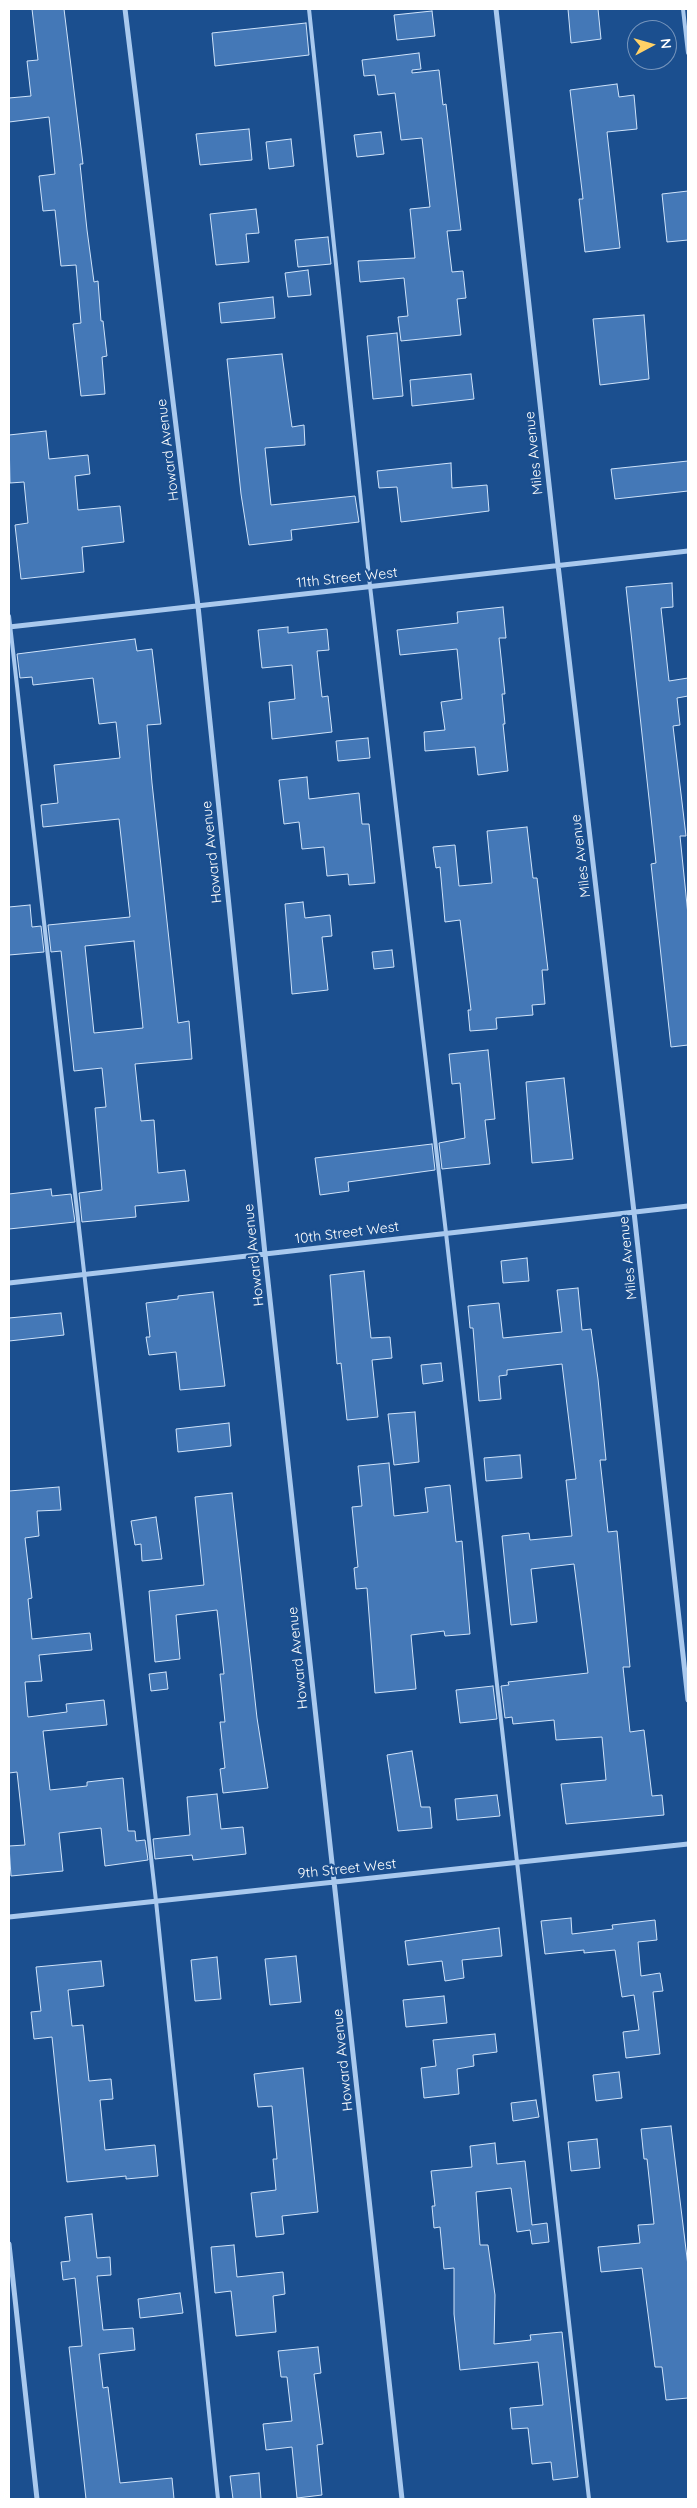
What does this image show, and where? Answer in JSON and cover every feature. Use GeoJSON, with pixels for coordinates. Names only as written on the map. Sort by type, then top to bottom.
{"type":"FeatureCollection","features":[{"type":"Feature","properties":{"kind":"street","name":"Howard Avenue"},"geometry":{"type":"LineString","coordinates":[[125,9],[198,606],[264,1254],[402,2499]]}},
{"type":"Feature","properties":{"kind":"street","name":"Miles Avenue"},"geometry":{"type":"LineString","coordinates":[[496,9],[688,1700]]}},
{"type":"Feature","properties":{"kind":"street","name":"11th Street West"},"geometry":{"type":"LineString","coordinates":[[9,627],[688,551]]}},
{"type":"Feature","properties":{"kind":"street","name":"10th Street West"},"geometry":{"type":"LineString","coordinates":[[9,1283],[688,1206]]}},
{"type":"Feature","properties":{"kind":"street","name":"9th Street West"},"geometry":{"type":"LineString","coordinates":[[9,1918],[334,1881],[688,1844]]}},
{"type":"Feature","properties":{"kind":"street"},"geometry":{"type":"LineString","coordinates":[[9,2244],[37,2499]]}},
{"type":"Feature","properties":{"kind":"lane"},"geometry":{"type":"LineString","coordinates":[[309,9],[370,586],[446,1233],[589,2499]]}},
{"type":"Feature","properties":{"kind":"lane"},"geometry":{"type":"LineString","coordinates":[[683,9],[688,53]]}},
{"type":"Feature","properties":{"kind":"lane"},"geometry":{"type":"LineString","coordinates":[[9,616],[156,1901],[218,2499]]}},
{"type":"Feature","properties":{"kind":"building"},"geometry":{"type":"Polygon","coordinates":[[[32,9],[64,9],[83,164],[80,164],[87,230],[94,282],[98,281],[101,321],[103,321],[107,356],[102,357],[105,394],[81,396],[73,324],[81,323],[76,265],[61,266],[55,210],[43,211],[39,176],[55,174],[49,117],[9,122],[9,98],[31,96],[27,61],[38,60],[32,9]]]}},
{"type":"Feature","properties":{"kind":"building"},"geometry":{"type":"Polygon","coordinates":[[[568,9],[598,9],[601,39],[571,43],[568,9]]]}},
{"type":"Feature","properties":{"kind":"building"},"geometry":{"type":"Polygon","coordinates":[[[432,11],[435,36],[397,40],[394,15],[432,11]]]}},
{"type":"Feature","properties":{"kind":"building"},"geometry":{"type":"Polygon","coordinates":[[[306,23],[309,55],[215,66],[212,33],[306,23]]]}},
{"type":"Feature","properties":{"kind":"building"},"geometry":{"type":"Polygon","coordinates":[[[419,53],[421,69],[412,70],[412,73],[439,70],[443,105],[446,104],[461,230],[447,231],[452,272],[463,271],[466,298],[457,299],[461,335],[401,341],[398,317],[408,316],[404,278],[360,282],[358,261],[415,258],[410,209],[430,207],[422,138],[401,140],[395,93],[378,95],[375,75],[364,76],[362,60],[419,53]]]}},
{"type":"Feature","properties":{"kind":"building"},"geometry":{"type":"Polygon","coordinates":[[[617,84],[619,97],[634,95],[637,129],[607,132],[620,248],[585,252],[579,199],[583,199],[570,90],[617,84]]]}},
{"type":"Feature","properties":{"kind":"building"},"geometry":{"type":"Polygon","coordinates":[[[249,129],[252,160],[200,165],[196,134],[249,129]]]}},
{"type":"Feature","properties":{"kind":"building"},"geometry":{"type":"Polygon","coordinates":[[[381,132],[384,154],[357,157],[354,135],[381,132]]]}},
{"type":"Feature","properties":{"kind":"building"},"geometry":{"type":"Polygon","coordinates":[[[291,139],[294,166],[269,169],[266,142],[291,139]]]}},
{"type":"Feature","properties":{"kind":"building"},"geometry":{"type":"Polygon","coordinates":[[[688,191],[688,240],[667,242],[662,194],[688,191]]]}},
{"type":"Feature","properties":{"kind":"building"},"geometry":{"type":"Polygon","coordinates":[[[256,209],[259,233],[246,234],[249,262],[216,265],[210,214],[256,209]]]}},
{"type":"Feature","properties":{"kind":"building"},"geometry":{"type":"Polygon","coordinates":[[[328,237],[331,264],[298,267],[295,240],[328,237]]]}},
{"type":"Feature","properties":{"kind":"building"},"geometry":{"type":"Polygon","coordinates":[[[308,270],[311,295],[288,297],[285,273],[308,270]]]}},
{"type":"Feature","properties":{"kind":"building"},"geometry":{"type":"Polygon","coordinates":[[[273,297],[275,318],[221,323],[219,303],[273,297]]]}},
{"type":"Feature","properties":{"kind":"building"},"geometry":{"type":"Polygon","coordinates":[[[644,315],[649,379],[600,385],[593,319],[644,315]]]}},
{"type":"Feature","properties":{"kind":"building"},"geometry":{"type":"Polygon","coordinates":[[[397,333],[403,396],[373,399],[367,336],[397,333]]]}},
{"type":"Feature","properties":{"kind":"building"},"geometry":{"type":"Polygon","coordinates":[[[282,354],[292,427],[304,425],[305,445],[265,448],[271,505],[355,496],[359,522],[291,530],[292,540],[249,545],[241,494],[227,359],[282,354]]]}},
{"type":"Feature","properties":{"kind":"building"},"geometry":{"type":"Polygon","coordinates":[[[471,374],[474,399],[412,406],[410,380],[471,374]]]}},
{"type":"Feature","properties":{"kind":"building"},"geometry":{"type":"Polygon","coordinates":[[[46,431],[49,459],[88,455],[90,474],[75,476],[78,510],[120,506],[124,542],[82,547],[84,572],[21,579],[15,525],[28,523],[24,482],[10,483],[9,435],[46,431]]]}},
{"type":"Feature","properties":{"kind":"building"},"geometry":{"type":"Polygon","coordinates":[[[688,461],[688,491],[615,499],[611,469],[688,461]]]}},
{"type":"Feature","properties":{"kind":"building"},"geometry":{"type":"Polygon","coordinates":[[[451,463],[452,488],[487,485],[489,511],[401,522],[397,487],[379,488],[377,471],[451,463]]]}},
{"type":"Feature","properties":{"kind":"building"},"geometry":{"type":"Polygon","coordinates":[[[672,583],[673,607],[661,608],[669,681],[688,678],[688,696],[677,698],[680,725],[673,726],[686,836],[680,836],[688,915],[688,1045],[671,1047],[651,864],[656,863],[626,587],[672,583]]]}},
{"type":"Feature","properties":{"kind":"building"},"geometry":{"type":"Polygon","coordinates":[[[503,607],[506,638],[499,638],[505,694],[502,694],[505,724],[503,724],[508,771],[478,775],[475,747],[425,751],[424,732],[445,730],[441,702],[462,699],[457,649],[400,655],[397,630],[458,623],[457,612],[503,607]]]}},
{"type":"Feature","properties":{"kind":"building"},"geometry":{"type":"Polygon","coordinates":[[[288,627],[288,633],[327,629],[329,650],[317,651],[322,697],[328,696],[332,732],[272,739],[269,702],[295,699],[292,665],[262,668],[258,630],[288,627]]]}},
{"type":"Feature","properties":{"kind":"building"},"geometry":{"type":"Polygon","coordinates":[[[135,639],[137,651],[152,649],[161,724],[147,725],[152,783],[178,1023],[189,1021],[192,1059],[135,1064],[141,1121],[154,1120],[158,1173],[185,1170],[189,1201],[135,1206],[136,1217],[82,1222],[79,1193],[102,1190],[95,1108],[106,1107],[102,1068],[74,1071],[61,951],[51,952],[48,925],[130,917],[119,819],[43,827],[41,805],[58,803],[54,765],[120,758],[116,722],[99,724],[93,678],[33,685],[32,677],[20,678],[17,654],[135,639]],[[134,941],[85,946],[94,1033],[143,1028],[134,941]]]}},
{"type":"Feature","properties":{"kind":"building"},"geometry":{"type":"Polygon","coordinates":[[[368,738],[370,758],[338,761],[336,741],[368,738]]]}},
{"type":"Feature","properties":{"kind":"building"},"geometry":{"type":"Polygon","coordinates":[[[307,777],[309,799],[359,793],[362,824],[369,824],[375,883],[349,885],[348,874],[327,876],[324,847],[302,849],[299,822],[284,824],[279,780],[307,777]]]}},
{"type":"Feature","properties":{"kind":"building"},"geometry":{"type":"Polygon","coordinates":[[[527,827],[533,878],[537,878],[548,970],[542,970],[545,1004],[532,1005],[533,1015],[496,1018],[497,1029],[470,1031],[468,1010],[471,1010],[460,920],[445,922],[440,867],[436,868],[433,847],[455,845],[459,886],[492,883],[487,831],[527,827]]]}},
{"type":"Feature","properties":{"kind":"building"},"geometry":{"type":"Polygon","coordinates":[[[303,902],[305,918],[330,915],[332,936],[322,937],[328,990],[292,994],[285,904],[303,902]]]}},
{"type":"Feature","properties":{"kind":"building"},"geometry":{"type":"Polygon","coordinates":[[[30,905],[32,927],[41,926],[44,952],[9,955],[9,907],[30,905]]]}},
{"type":"Feature","properties":{"kind":"building"},"geometry":{"type":"Polygon","coordinates":[[[392,950],[394,967],[374,969],[372,952],[392,950]]]}},
{"type":"Feature","properties":{"kind":"building"},"geometry":{"type":"Polygon","coordinates":[[[488,1050],[495,1119],[485,1120],[490,1164],[442,1169],[439,1143],[465,1138],[460,1083],[452,1084],[449,1054],[488,1050]]]}},
{"type":"Feature","properties":{"kind":"building"},"geometry":{"type":"Polygon","coordinates":[[[564,1078],[573,1159],[532,1163],[526,1082],[564,1078]]]}},
{"type":"Feature","properties":{"kind":"building"},"geometry":{"type":"Polygon","coordinates":[[[432,1144],[435,1170],[348,1182],[349,1191],[320,1195],[315,1158],[432,1144]]]}},
{"type":"Feature","properties":{"kind":"building"},"geometry":{"type":"Polygon","coordinates":[[[51,1189],[52,1196],[71,1194],[75,1222],[9,1229],[9,1194],[51,1189]]]}},
{"type":"Feature","properties":{"kind":"building"},"geometry":{"type":"Polygon","coordinates":[[[527,1258],[529,1281],[503,1283],[501,1261],[527,1258]]]}},
{"type":"Feature","properties":{"kind":"building"},"geometry":{"type":"Polygon","coordinates":[[[364,1271],[371,1338],[390,1337],[392,1358],[372,1360],[378,1417],[347,1420],[341,1363],[337,1364],[330,1275],[364,1271]]]}},
{"type":"Feature","properties":{"kind":"building"},"geometry":{"type":"Polygon","coordinates":[[[578,1288],[582,1330],[591,1329],[598,1379],[606,1460],[600,1460],[608,1532],[617,1531],[630,1667],[623,1667],[630,1732],[644,1730],[652,1796],[662,1795],[664,1815],[566,1824],[561,1784],[606,1780],[602,1737],[556,1740],[554,1720],[513,1724],[512,1717],[505,1718],[501,1686],[509,1685],[508,1682],[588,1673],[574,1564],[531,1569],[537,1622],[511,1625],[502,1536],[529,1533],[530,1540],[572,1536],[566,1480],[576,1479],[562,1364],[507,1370],[507,1375],[499,1376],[501,1399],[479,1401],[473,1328],[470,1328],[468,1306],[499,1303],[503,1338],[562,1332],[557,1290],[578,1288]]]}},
{"type":"Feature","properties":{"kind":"building"},"geometry":{"type":"Polygon","coordinates":[[[213,1292],[225,1386],[180,1390],[176,1352],[149,1355],[146,1337],[150,1337],[146,1303],[178,1299],[178,1296],[213,1292]]]}},
{"type":"Feature","properties":{"kind":"building"},"geometry":{"type":"Polygon","coordinates":[[[61,1313],[64,1335],[9,1341],[9,1318],[61,1313]]]}},
{"type":"Feature","properties":{"kind":"building"},"geometry":{"type":"Polygon","coordinates":[[[441,1363],[443,1381],[423,1384],[421,1365],[441,1363]]]}},
{"type":"Feature","properties":{"kind":"building"},"geometry":{"type":"Polygon","coordinates":[[[415,1412],[419,1462],[394,1465],[388,1414],[415,1412]]]}},
{"type":"Feature","properties":{"kind":"building"},"geometry":{"type":"Polygon","coordinates":[[[229,1423],[231,1446],[178,1452],[176,1429],[229,1423]]]}},
{"type":"Feature","properties":{"kind":"building"},"geometry":{"type":"Polygon","coordinates":[[[520,1455],[522,1478],[486,1481],[484,1458],[520,1455]]]}},
{"type":"Feature","properties":{"kind":"building"},"geometry":{"type":"Polygon","coordinates":[[[389,1463],[394,1516],[428,1512],[425,1488],[450,1485],[456,1542],[462,1541],[470,1634],[445,1636],[444,1631],[411,1635],[416,1689],[375,1693],[367,1588],[356,1589],[354,1568],[358,1567],[352,1507],[362,1506],[358,1466],[389,1463]]]}},
{"type":"Feature","properties":{"kind":"building"},"geometry":{"type":"Polygon","coordinates":[[[59,1487],[61,1510],[37,1511],[39,1536],[25,1538],[32,1598],[28,1599],[32,1639],[90,1633],[92,1650],[39,1655],[42,1681],[25,1682],[28,1717],[67,1712],[66,1704],[104,1700],[107,1725],[43,1731],[50,1790],[87,1786],[87,1782],[123,1778],[128,1831],[135,1831],[136,1841],[145,1840],[148,1860],[105,1866],[101,1828],[59,1833],[63,1871],[11,1876],[9,1846],[25,1845],[17,1772],[9,1773],[9,1491],[59,1487]]]}},
{"type":"Feature","properties":{"kind":"building"},"geometry":{"type":"Polygon","coordinates":[[[232,1493],[257,1718],[268,1788],[223,1793],[220,1769],[225,1768],[220,1722],[225,1722],[220,1674],[224,1674],[217,1610],[176,1615],[180,1659],[155,1662],[149,1591],[204,1585],[195,1497],[232,1493]]]}},
{"type":"Feature","properties":{"kind":"building"},"geometry":{"type":"Polygon","coordinates":[[[156,1517],[162,1559],[142,1561],[141,1544],[135,1545],[131,1521],[156,1517]]]}},
{"type":"Feature","properties":{"kind":"building"},"geometry":{"type":"Polygon","coordinates":[[[166,1672],[168,1689],[151,1691],[149,1674],[166,1672]]]}},
{"type":"Feature","properties":{"kind":"building"},"geometry":{"type":"Polygon","coordinates":[[[493,1686],[497,1719],[460,1723],[456,1690],[493,1686]]]}},
{"type":"Feature","properties":{"kind":"building"},"geometry":{"type":"Polygon","coordinates":[[[412,1751],[421,1807],[430,1807],[432,1828],[398,1831],[387,1755],[412,1751]]]}},
{"type":"Feature","properties":{"kind":"building"},"geometry":{"type":"Polygon","coordinates":[[[217,1794],[221,1829],[243,1827],[246,1854],[193,1860],[192,1855],[155,1859],[153,1839],[190,1835],[187,1797],[217,1794]]]}},
{"type":"Feature","properties":{"kind":"building"},"geometry":{"type":"Polygon","coordinates":[[[497,1795],[500,1816],[457,1820],[455,1799],[497,1795]]]}},
{"type":"Feature","properties":{"kind":"building"},"geometry":{"type":"Polygon","coordinates":[[[571,1918],[572,1934],[613,1929],[612,1925],[655,1920],[657,1940],[638,1942],[641,1976],[660,1973],[663,1991],[653,1992],[660,2054],[626,2058],[623,2032],[639,2030],[634,1995],[622,1997],[615,1950],[584,1953],[584,1950],[545,1954],[541,1921],[571,1918]]]}},
{"type":"Feature","properties":{"kind":"building"},"geometry":{"type":"Polygon","coordinates":[[[499,1928],[502,1956],[462,1960],[464,1978],[445,1981],[442,1961],[408,1965],[405,1941],[499,1928]]]}},
{"type":"Feature","properties":{"kind":"building"},"geometry":{"type":"Polygon","coordinates":[[[296,1956],[301,2002],[270,2005],[265,1959],[296,1956]]]}},
{"type":"Feature","properties":{"kind":"building"},"geometry":{"type":"Polygon","coordinates":[[[217,1957],[221,1999],[195,2001],[191,1960],[217,1957]]]}},
{"type":"Feature","properties":{"kind":"building"},"geometry":{"type":"Polygon","coordinates":[[[101,1961],[104,1986],[68,1990],[72,2026],[83,2025],[89,2081],[111,2079],[113,2099],[100,2100],[105,2150],[155,2145],[158,2176],[126,2179],[126,2176],[67,2182],[52,2037],[34,2039],[31,2012],[41,2011],[36,1967],[101,1961]]]}},
{"type":"Feature","properties":{"kind":"building"},"geometry":{"type":"Polygon","coordinates":[[[444,1996],[447,2023],[406,2027],[403,2000],[444,1996]]]}},
{"type":"Feature","properties":{"kind":"building"},"geometry":{"type":"Polygon","coordinates":[[[495,2034],[497,2052],[473,2055],[474,2066],[457,2069],[459,2094],[424,2098],[421,2068],[436,2066],[433,2040],[495,2034]]]}},
{"type":"Feature","properties":{"kind":"building"},"geometry":{"type":"Polygon","coordinates":[[[303,2068],[318,2212],[282,2216],[284,2234],[256,2237],[251,2193],[276,2190],[273,2159],[277,2159],[272,2106],[258,2107],[254,2074],[303,2068]]]}},
{"type":"Feature","properties":{"kind":"building"},"geometry":{"type":"Polygon","coordinates":[[[619,2072],[622,2098],[596,2101],[593,2075],[619,2072]]]}},
{"type":"Feature","properties":{"kind":"building"},"geometry":{"type":"Polygon","coordinates":[[[536,2100],[539,2117],[513,2121],[511,2103],[536,2100]]]}},
{"type":"Feature","properties":{"kind":"building"},"geometry":{"type":"Polygon","coordinates":[[[671,2126],[688,2266],[688,2398],[666,2400],[662,2367],[655,2367],[642,2268],[601,2272],[598,2247],[640,2243],[638,2225],[654,2224],[647,2159],[644,2159],[641,2129],[671,2126]]]}},
{"type":"Feature","properties":{"kind":"building"},"geometry":{"type":"Polygon","coordinates":[[[597,2139],[600,2168],[571,2171],[568,2142],[597,2139]]]}},
{"type":"Feature","properties":{"kind":"building"},"geometry":{"type":"Polygon","coordinates":[[[495,2143],[497,2164],[525,2161],[532,2225],[547,2223],[549,2242],[532,2244],[530,2230],[517,2232],[511,2188],[476,2192],[480,2245],[488,2245],[495,2295],[494,2344],[531,2340],[530,2335],[562,2332],[578,2477],[553,2480],[551,2462],[532,2464],[528,2428],[512,2429],[510,2408],[543,2405],[538,2362],[460,2370],[454,2314],[454,2268],[444,2269],[440,2227],[434,2228],[432,2206],[435,2206],[431,2171],[472,2167],[470,2146],[495,2143]]]}},
{"type":"Feature","properties":{"kind":"building"},"geometry":{"type":"Polygon","coordinates":[[[92,2214],[97,2258],[110,2257],[111,2275],[97,2276],[103,2330],[133,2328],[135,2350],[99,2354],[103,2388],[108,2387],[120,2483],[172,2478],[174,2499],[86,2499],[69,2347],[82,2346],[75,2278],[63,2280],[61,2262],[70,2261],[65,2217],[92,2214]]]}},
{"type":"Feature","properties":{"kind":"building"},"geometry":{"type":"Polygon","coordinates":[[[234,2245],[237,2277],[283,2272],[285,2294],[273,2296],[276,2332],[236,2336],[231,2291],[215,2293],[211,2247],[234,2245]]]}},
{"type":"Feature","properties":{"kind":"building"},"geometry":{"type":"Polygon","coordinates":[[[180,2293],[183,2313],[140,2318],[138,2299],[180,2293]]]}},
{"type":"Feature","properties":{"kind":"building"},"geometry":{"type":"Polygon","coordinates":[[[318,2347],[321,2373],[314,2374],[323,2444],[317,2445],[322,2495],[297,2498],[292,2447],[266,2450],[263,2424],[292,2421],[287,2377],[281,2377],[278,2351],[318,2347]]]}},
{"type":"Feature","properties":{"kind":"building"},"geometry":{"type":"Polygon","coordinates":[[[259,2473],[261,2499],[233,2499],[230,2476],[259,2473]]]}}]}
